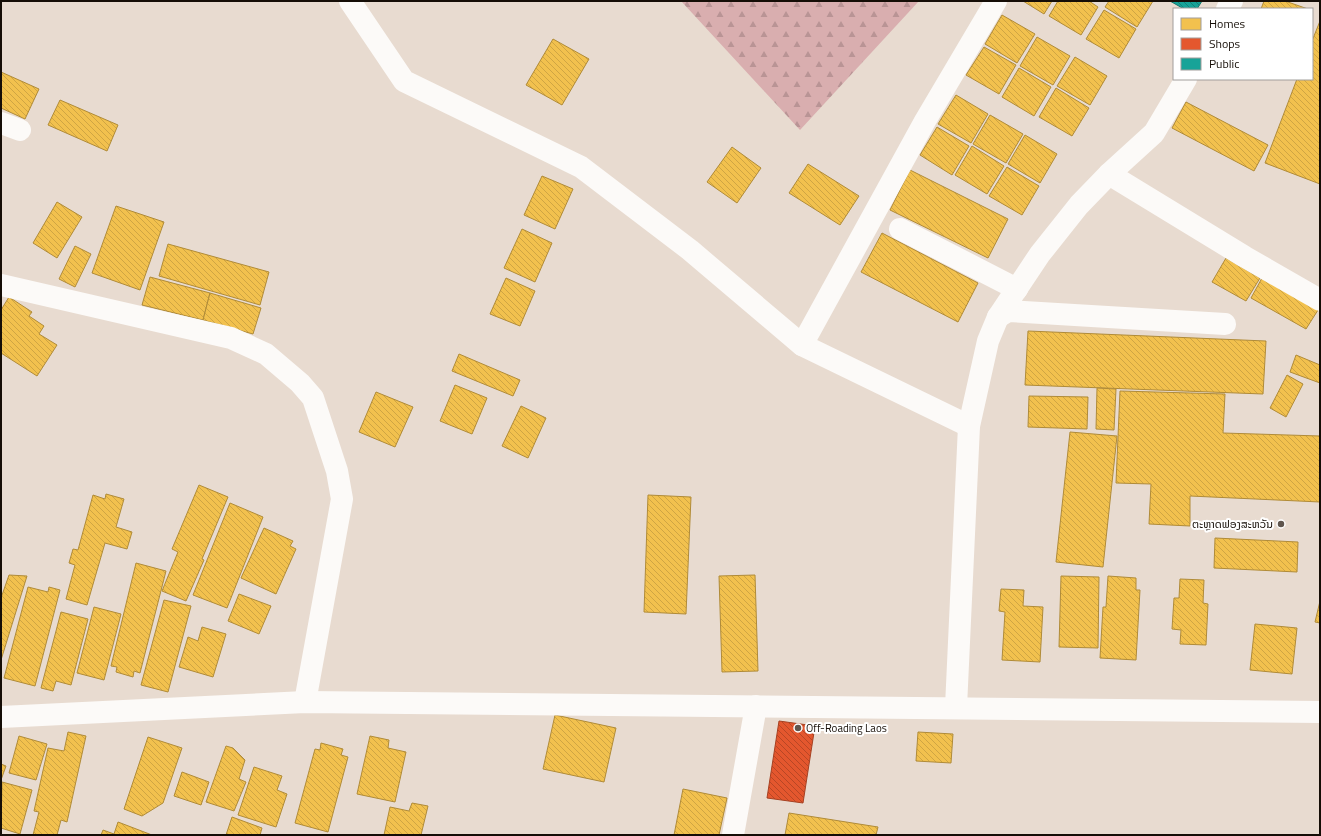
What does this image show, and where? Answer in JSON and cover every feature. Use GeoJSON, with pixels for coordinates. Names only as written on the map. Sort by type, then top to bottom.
{"type":"FeatureCollection","features":[{"type":"Feature","properties":{"kind":"street"},"geometry":{"type":"LineString","coordinates":[[350,1],[404,81],[581,167],[690,250],[802,345],[969,426]]}},
{"type":"Feature","properties":{"kind":"street"},"geometry":{"type":"LineString","coordinates":[[802,345],[925,121],[996,1]]}},
{"type":"Feature","properties":{"kind":"street"},"geometry":{"type":"LineString","coordinates":[[956,707],[969,426],[988,341],[998,317],[1040,254],[1074,212],[1109,174],[1154,133],[1185,80]]}},
{"type":"Feature","properties":{"kind":"street"},"geometry":{"type":"LineString","coordinates":[[1109,174],[1245,257],[1320,300]]}},
{"type":"Feature","properties":{"kind":"street"},"geometry":{"type":"LineString","coordinates":[[900,229],[1017,290]]}},
{"type":"Feature","properties":{"kind":"street"},"geometry":{"type":"LineString","coordinates":[[1,285],[231,338],[266,354],[300,384],[313,398],[337,471],[342,499],[305,702]]}},
{"type":"Feature","properties":{"kind":"street"},"geometry":{"type":"LineString","coordinates":[[998,317],[1008,311],[1224,324]]}},
{"type":"Feature","properties":{"kind":"street"},"geometry":{"type":"LineString","coordinates":[[1,717],[305,702],[956,707],[1320,712]]}},
{"type":"Feature","properties":{"kind":"street"},"geometry":{"type":"LineString","coordinates":[[733,835],[756,706]]}},
{"type":"Feature","properties":{"kind":"green space"},"geometry":{"type":"Polygon","coordinates":[[[681,1],[919,1],[800,130],[681,1]]]}},
{"type":"Feature","properties":{"kind":"building: Homes"},"geometry":{"type":"Polygon","coordinates":[[[1023,1],[1052,1],[1044,14],[1023,1]]]}},
{"type":"Feature","properties":{"kind":"building: Homes"},"geometry":{"type":"Polygon","coordinates":[[[1058,1],[1089,1],[1098,7],[1081,35],[1049,16],[1058,1]]]}},
{"type":"Feature","properties":{"kind":"building: Homes"},"geometry":{"type":"Polygon","coordinates":[[[1109,1],[1153,1],[1137,27],[1105,7],[1109,1]]]}},
{"type":"Feature","properties":{"kind":"building: Homes"},"geometry":{"type":"Polygon","coordinates":[[[1264,1],[1285,1],[1305,8],[1261,8],[1264,1]]]}},
{"type":"Feature","properties":{"kind":"building: Homes"},"geometry":{"type":"Polygon","coordinates":[[[1104,10],[1136,29],[1119,58],[1086,39],[1104,10]]]}},
{"type":"Feature","properties":{"kind":"building: Homes"},"geometry":{"type":"Polygon","coordinates":[[[1002,15],[1035,34],[1017,63],[985,44],[1002,15]]]}},
{"type":"Feature","properties":{"kind":"building: Homes"},"geometry":{"type":"Polygon","coordinates":[[[1320,21],[1320,184],[1265,163],[1297,80],[1313,80],[1313,38],[1320,21]]]}},
{"type":"Feature","properties":{"kind":"building: Homes"},"geometry":{"type":"Polygon","coordinates":[[[1037,37],[1070,56],[1053,85],[1020,66],[1037,37]]]}},
{"type":"Feature","properties":{"kind":"building: Homes"},"geometry":{"type":"Polygon","coordinates":[[[553,39],[589,59],[562,105],[526,85],[553,39]]]}},
{"type":"Feature","properties":{"kind":"building: Homes"},"geometry":{"type":"Polygon","coordinates":[[[984,47],[1016,65],[999,94],[966,75],[984,47]]]}},
{"type":"Feature","properties":{"kind":"building: Homes"},"geometry":{"type":"Polygon","coordinates":[[[1075,57],[1107,76],[1090,105],[1057,86],[1075,57]]]}},
{"type":"Feature","properties":{"kind":"building: Homes"},"geometry":{"type":"Polygon","coordinates":[[[1019,68],[1051,87],[1034,116],[1002,97],[1019,68]]]}},
{"type":"Feature","properties":{"kind":"building: Homes"},"geometry":{"type":"Polygon","coordinates":[[[1,72],[39,89],[25,119],[1,108],[1,72]]]}},
{"type":"Feature","properties":{"kind":"building: Homes"},"geometry":{"type":"Polygon","coordinates":[[[1056,88],[1089,108],[1072,136],[1039,117],[1056,88]]]}},
{"type":"Feature","properties":{"kind":"building: Homes"},"geometry":{"type":"Polygon","coordinates":[[[956,95],[988,114],[971,143],[938,124],[956,95]]]}},
{"type":"Feature","properties":{"kind":"building: Homes"},"geometry":{"type":"Polygon","coordinates":[[[60,100],[118,125],[107,151],[48,125],[60,100]]]}},
{"type":"Feature","properties":{"kind":"building: Homes"},"geometry":{"type":"Polygon","coordinates":[[[1186,102],[1268,145],[1254,171],[1172,128],[1186,102]]]}},
{"type":"Feature","properties":{"kind":"building: Homes"},"geometry":{"type":"Polygon","coordinates":[[[990,115],[1023,134],[1006,163],[973,144],[990,115]]]}},
{"type":"Feature","properties":{"kind":"building: Homes"},"geometry":{"type":"Polygon","coordinates":[[[937,127],[969,146],[952,175],[920,155],[937,127]]]}},
{"type":"Feature","properties":{"kind":"building: Homes"},"geometry":{"type":"Polygon","coordinates":[[[1025,135],[1057,154],[1040,183],[1008,164],[1025,135]]]}},
{"type":"Feature","properties":{"kind":"building: Homes"},"geometry":{"type":"Polygon","coordinates":[[[972,146],[1004,166],[987,194],[955,175],[972,146]]]}},
{"type":"Feature","properties":{"kind":"building: Homes"},"geometry":{"type":"Polygon","coordinates":[[[732,147],[761,168],[737,203],[707,182],[732,147]]]}},
{"type":"Feature","properties":{"kind":"building: Homes"},"geometry":{"type":"Polygon","coordinates":[[[808,164],[859,196],[840,225],[789,193],[808,164]]]}},
{"type":"Feature","properties":{"kind":"building: Homes"},"geometry":{"type":"Polygon","coordinates":[[[1007,167],[1039,186],[1022,215],[989,196],[1007,167]]]}},
{"type":"Feature","properties":{"kind":"building: Homes"},"geometry":{"type":"Polygon","coordinates":[[[910,170],[1008,219],[988,258],[890,210],[910,170]]]}},
{"type":"Feature","properties":{"kind":"building: Homes"},"geometry":{"type":"Polygon","coordinates":[[[542,176],[573,189],[555,229],[524,215],[542,176]]]}},
{"type":"Feature","properties":{"kind":"building: Homes"},"geometry":{"type":"Polygon","coordinates":[[[57,202],[82,217],[57,258],[33,243],[57,202]]]}},
{"type":"Feature","properties":{"kind":"building: Homes"},"geometry":{"type":"Polygon","coordinates":[[[116,206],[164,222],[140,290],[92,273],[116,206]]]}},
{"type":"Feature","properties":{"kind":"building: Homes"},"geometry":{"type":"Polygon","coordinates":[[[522,229],[552,243],[535,282],[504,268],[522,229]]]}},
{"type":"Feature","properties":{"kind":"building: Homes"},"geometry":{"type":"Polygon","coordinates":[[[882,233],[978,283],[958,322],[861,272],[882,233]]]}},
{"type":"Feature","properties":{"kind":"building: Homes"},"geometry":{"type":"Polygon","coordinates":[[[168,244],[269,272],[260,305],[159,276],[168,244]]]}},
{"type":"Feature","properties":{"kind":"building: Homes"},"geometry":{"type":"Polygon","coordinates":[[[75,246],[91,254],[75,287],[59,279],[75,246]]]}},
{"type":"Feature","properties":{"kind":"building: Homes"},"geometry":{"type":"Polygon","coordinates":[[[1226,258],[1260,278],[1246,301],[1212,282],[1226,258]]]}},
{"type":"Feature","properties":{"kind":"building: Homes"},"geometry":{"type":"Polygon","coordinates":[[[150,277],[210,293],[203,320],[142,305],[150,277]]]}},
{"type":"Feature","properties":{"kind":"building: Homes"},"geometry":{"type":"Polygon","coordinates":[[[506,278],[535,291],[520,326],[490,314],[506,278]]]}},
{"type":"Feature","properties":{"kind":"building: Homes"},"geometry":{"type":"Polygon","coordinates":[[[1262,278],[1318,310],[1306,329],[1251,298],[1262,278]]]}},
{"type":"Feature","properties":{"kind":"building: Homes"},"geometry":{"type":"Polygon","coordinates":[[[210,293],[261,308],[253,334],[203,320],[210,293]]]}},
{"type":"Feature","properties":{"kind":"building: Homes"},"geometry":{"type":"Polygon","coordinates":[[[9,297],[32,312],[29,316],[44,326],[39,334],[57,345],[37,376],[1,353],[1,310],[9,297]]]}},
{"type":"Feature","properties":{"kind":"building: Homes"},"geometry":{"type":"Polygon","coordinates":[[[1028,331],[1266,341],[1263,394],[1025,385],[1028,331]]]}},
{"type":"Feature","properties":{"kind":"building: Homes"},"geometry":{"type":"Polygon","coordinates":[[[459,354],[520,380],[513,396],[452,371],[459,354]]]}},
{"type":"Feature","properties":{"kind":"building: Homes"},"geometry":{"type":"Polygon","coordinates":[[[1296,355],[1320,365],[1320,383],[1290,372],[1296,355]]]}},
{"type":"Feature","properties":{"kind":"building: Homes"},"geometry":{"type":"Polygon","coordinates":[[[1287,375],[1303,384],[1286,417],[1270,408],[1287,375]]]}},
{"type":"Feature","properties":{"kind":"building: Homes"},"geometry":{"type":"Polygon","coordinates":[[[455,385],[487,398],[472,434],[440,421],[455,385]]]}},
{"type":"Feature","properties":{"kind":"building: Homes"},"geometry":{"type":"Polygon","coordinates":[[[1097,388],[1116,389],[1114,430],[1096,429],[1097,388]]]}},
{"type":"Feature","properties":{"kind":"building: Homes"},"geometry":{"type":"Polygon","coordinates":[[[1120,391],[1225,394],[1223,433],[1320,436],[1320,502],[1190,496],[1190,526],[1149,524],[1151,484],[1116,483],[1120,391]]]}},
{"type":"Feature","properties":{"kind":"building: Homes"},"geometry":{"type":"Polygon","coordinates":[[[376,392],[413,407],[395,447],[359,432],[376,392]]]}},
{"type":"Feature","properties":{"kind":"building: Homes"},"geometry":{"type":"Polygon","coordinates":[[[1029,396],[1088,397],[1087,429],[1028,427],[1029,396]]]}},
{"type":"Feature","properties":{"kind":"building: Homes"},"geometry":{"type":"Polygon","coordinates":[[[521,406],[546,418],[528,458],[502,446],[521,406]]]}},
{"type":"Feature","properties":{"kind":"building: Homes"},"geometry":{"type":"Polygon","coordinates":[[[1070,432],[1117,436],[1103,567],[1056,562],[1070,432]]]}},
{"type":"Feature","properties":{"kind":"building: Homes"},"geometry":{"type":"Polygon","coordinates":[[[199,485],[228,497],[202,559],[204,560],[186,601],[162,591],[178,552],[172,549],[199,485]]]}},
{"type":"Feature","properties":{"kind":"building: Homes"},"geometry":{"type":"Polygon","coordinates":[[[106,494],[124,499],[116,527],[132,532],[127,549],[105,543],[87,605],[66,599],[75,565],[69,563],[73,549],[78,550],[93,495],[105,499],[106,494]]]}},
{"type":"Feature","properties":{"kind":"building: Homes"},"geometry":{"type":"Polygon","coordinates":[[[648,495],[691,497],[686,614],[644,612],[648,495]]]}},
{"type":"Feature","properties":{"kind":"building: Homes"},"geometry":{"type":"Polygon","coordinates":[[[230,503],[263,517],[227,608],[193,595],[230,503]]]}},
{"type":"Feature","properties":{"kind":"building: Homes"},"geometry":{"type":"Polygon","coordinates":[[[264,528],[293,541],[290,546],[296,549],[276,594],[241,578],[264,528]]]}},
{"type":"Feature","properties":{"kind":"building: Homes"},"geometry":{"type":"Polygon","coordinates":[[[1215,538],[1298,542],[1297,572],[1214,568],[1215,538]]]}},
{"type":"Feature","properties":{"kind":"building: Homes"},"geometry":{"type":"Polygon","coordinates":[[[136,563],[166,571],[140,673],[134,671],[133,677],[116,672],[117,667],[111,666],[136,563]]]}},
{"type":"Feature","properties":{"kind":"building: Homes"},"geometry":{"type":"Polygon","coordinates":[[[9,575],[27,576],[1,660],[1,598],[9,575]]]}},
{"type":"Feature","properties":{"kind":"building: Homes"},"geometry":{"type":"Polygon","coordinates":[[[755,575],[758,671],[722,672],[719,576],[755,575]]]}},
{"type":"Feature","properties":{"kind":"building: Homes"},"geometry":{"type":"Polygon","coordinates":[[[1061,576],[1099,577],[1098,648],[1059,647],[1061,576]]]}},
{"type":"Feature","properties":{"kind":"building: Homes"},"geometry":{"type":"Polygon","coordinates":[[[1108,576],[1136,578],[1136,590],[1140,590],[1136,660],[1100,658],[1103,607],[1106,607],[1108,576]]]}},
{"type":"Feature","properties":{"kind":"building: Homes"},"geometry":{"type":"Polygon","coordinates":[[[1180,579],[1204,580],[1203,603],[1208,604],[1206,645],[1180,644],[1181,630],[1172,629],[1174,598],[1179,598],[1180,579]]]}},
{"type":"Feature","properties":{"kind":"building: Homes"},"geometry":{"type":"Polygon","coordinates":[[[28,587],[48,592],[49,587],[60,590],[35,686],[4,678],[28,587]]]}},
{"type":"Feature","properties":{"kind":"building: Homes"},"geometry":{"type":"Polygon","coordinates":[[[1001,589],[1024,590],[1023,606],[1043,607],[1040,662],[1002,660],[1005,612],[999,611],[1001,589]]]}},
{"type":"Feature","properties":{"kind":"building: Homes"},"geometry":{"type":"Polygon","coordinates":[[[239,594],[271,606],[259,634],[228,621],[239,594]]]}},
{"type":"Feature","properties":{"kind":"building: Homes"},"geometry":{"type":"Polygon","coordinates":[[[164,600],[191,606],[168,692],[141,685],[164,600]]]}},
{"type":"Feature","properties":{"kind":"building: Homes"},"geometry":{"type":"Polygon","coordinates":[[[1320,601],[1320,623],[1315,622],[1320,601]]]}},
{"type":"Feature","properties":{"kind":"building: Homes"},"geometry":{"type":"Polygon","coordinates":[[[94,607],[121,614],[104,680],[77,673],[94,607]]]}},
{"type":"Feature","properties":{"kind":"building: Homes"},"geometry":{"type":"Polygon","coordinates":[[[61,612],[88,619],[71,685],[56,681],[53,691],[41,688],[61,612]]]}},
{"type":"Feature","properties":{"kind":"building: Homes"},"geometry":{"type":"Polygon","coordinates":[[[1255,624],[1297,628],[1292,674],[1250,670],[1255,624]]]}},
{"type":"Feature","properties":{"kind":"building: Homes"},"geometry":{"type":"Polygon","coordinates":[[[202,627],[226,634],[213,677],[179,667],[188,637],[198,641],[202,627]]]}},
{"type":"Feature","properties":{"kind":"building: Homes"},"geometry":{"type":"Polygon","coordinates":[[[555,715],[616,728],[604,782],[543,769],[555,715]]]}},
{"type":"Feature","properties":{"kind":"building: Homes"},"geometry":{"type":"Polygon","coordinates":[[[68,732],[86,736],[67,822],[61,820],[57,835],[33,835],[39,812],[34,811],[48,748],[64,751],[68,732]]]}},
{"type":"Feature","properties":{"kind":"building: Homes"},"geometry":{"type":"Polygon","coordinates":[[[918,732],[953,734],[951,763],[916,761],[918,732]]]}},
{"type":"Feature","properties":{"kind":"building: Homes"},"geometry":{"type":"Polygon","coordinates":[[[19,736],[47,744],[36,780],[9,773],[19,736]]]}},
{"type":"Feature","properties":{"kind":"building: Homes"},"geometry":{"type":"Polygon","coordinates":[[[370,736],[389,740],[388,748],[406,752],[395,802],[357,794],[370,736]]]}},
{"type":"Feature","properties":{"kind":"building: Homes"},"geometry":{"type":"Polygon","coordinates":[[[148,737],[182,748],[163,803],[142,816],[124,809],[148,737]]]}},
{"type":"Feature","properties":{"kind":"building: Homes"},"geometry":{"type":"Polygon","coordinates":[[[321,743],[343,749],[341,755],[348,757],[328,832],[295,823],[315,749],[320,750],[321,743]]]}},
{"type":"Feature","properties":{"kind":"building: Homes"},"geometry":{"type":"Polygon","coordinates":[[[226,746],[233,748],[245,760],[239,779],[246,782],[234,811],[206,802],[226,746]]]}},
{"type":"Feature","properties":{"kind":"building: Homes"},"geometry":{"type":"Polygon","coordinates":[[[1,764],[6,766],[1,780],[1,764]]]}},
{"type":"Feature","properties":{"kind":"building: Homes"},"geometry":{"type":"Polygon","coordinates":[[[254,767],[282,776],[277,790],[287,794],[276,827],[238,815],[254,767]]]}},
{"type":"Feature","properties":{"kind":"building: Homes"},"geometry":{"type":"Polygon","coordinates":[[[182,772],[209,782],[201,805],[174,796],[182,772]]]}},
{"type":"Feature","properties":{"kind":"building: Homes"},"geometry":{"type":"Polygon","coordinates":[[[2,782],[32,790],[20,834],[1,828],[2,782]]]}},
{"type":"Feature","properties":{"kind":"building: Homes"},"geometry":{"type":"Polygon","coordinates":[[[683,789],[727,798],[719,835],[674,835],[683,789]]]}},
{"type":"Feature","properties":{"kind":"building: Homes"},"geometry":{"type":"Polygon","coordinates":[[[412,803],[428,806],[421,835],[384,835],[390,807],[409,811],[412,803]]]}},
{"type":"Feature","properties":{"kind":"building: Homes"},"geometry":{"type":"Polygon","coordinates":[[[789,813],[878,827],[876,835],[785,835],[789,813]]]}},
{"type":"Feature","properties":{"kind":"building: Homes"},"geometry":{"type":"Polygon","coordinates":[[[232,817],[262,828],[260,835],[226,835],[232,817]]]}},
{"type":"Feature","properties":{"kind":"building: Homes"},"geometry":{"type":"Polygon","coordinates":[[[118,822],[152,835],[101,835],[103,830],[114,834],[118,822]]]}},
{"type":"Feature","properties":{"kind":"building: Shops"},"geometry":{"type":"Polygon","coordinates":[[[779,721],[815,726],[803,803],[767,798],[779,721]]]}},
{"type":"Feature","properties":{"kind":"building: Public"},"geometry":{"type":"Polygon","coordinates":[[[1170,1],[1202,1],[1198,8],[1182,8],[1170,1]]]}},
{"type":"Feature","properties":{"kind":"place","name":"ຕະຫຼາດຟອງສະຫວັນ"},"geometry":{"type":"Point","coordinates":[1281,524]}},
{"type":"Feature","properties":{"kind":"place","name":"Off-Roading Laos"},"geometry":{"type":"Point","coordinates":[798,728]}}]}
